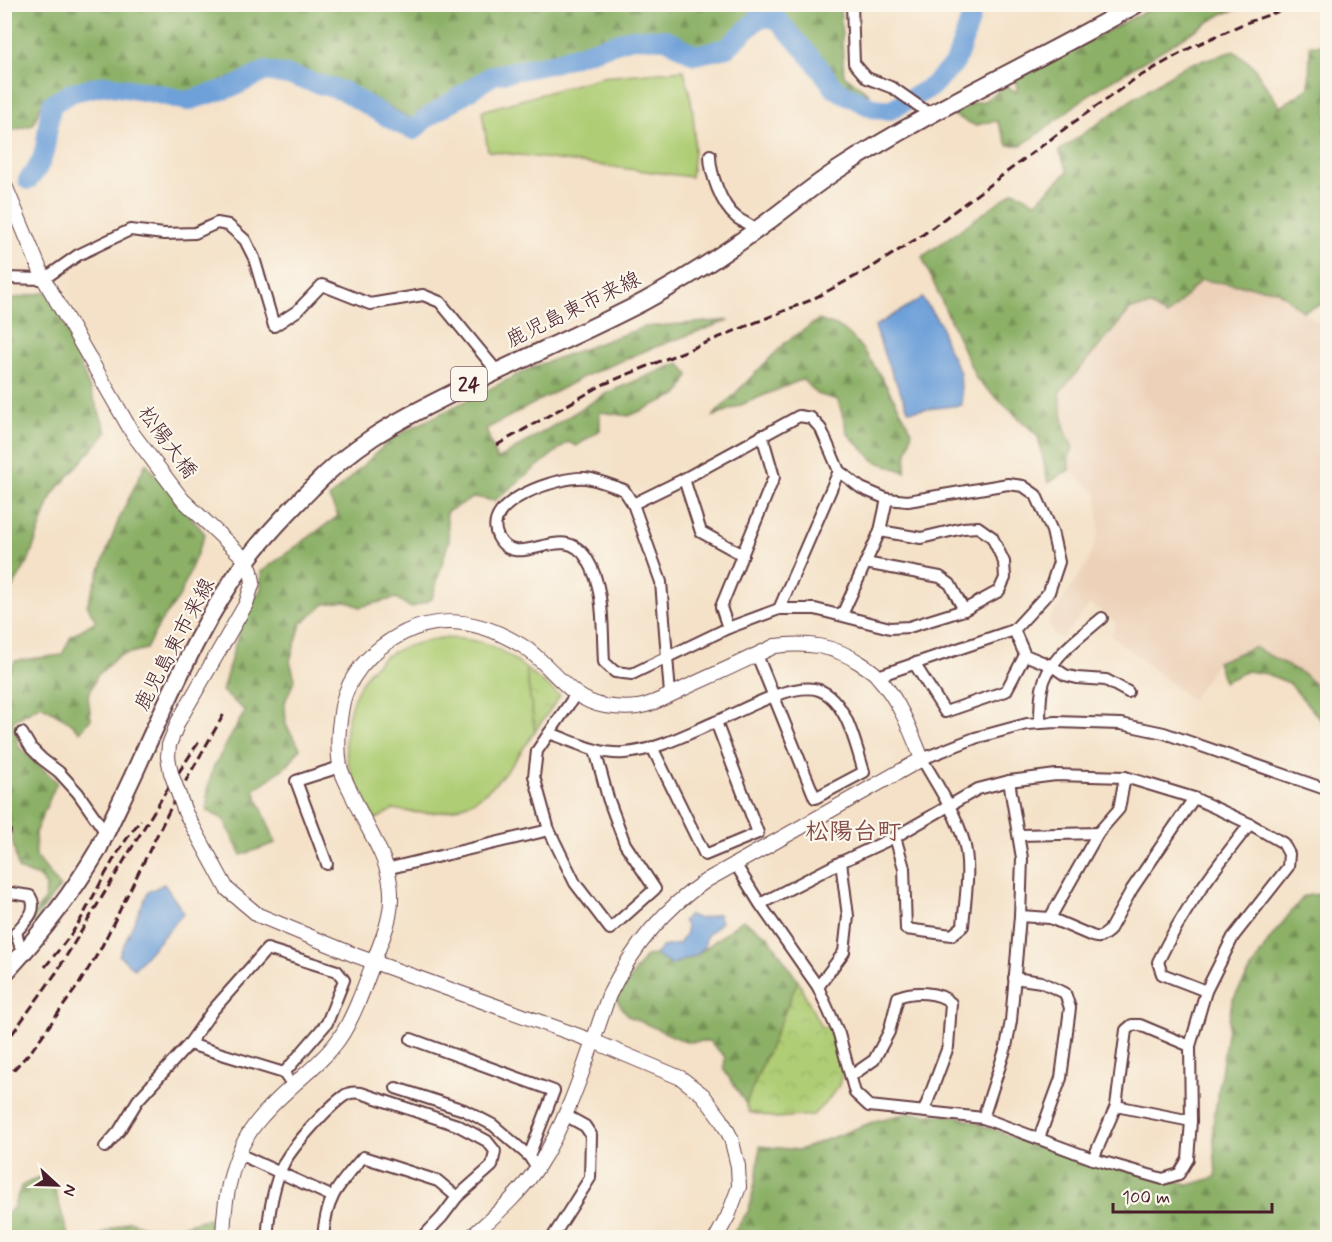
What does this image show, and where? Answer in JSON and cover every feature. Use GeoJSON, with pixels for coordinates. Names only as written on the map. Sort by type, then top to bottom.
{"type":"FeatureCollection","features":[{"type":"Feature","properties":{"kind":"main road","name":"鹿児島東市来線"},"geometry":{"type":"LineString","coordinates":[[4,974],[27,950],[81,879],[106,833],[199,636],[247,561],[312,487],[359,444],[496,370],[642,302],[686,277],[837,170],[930,114],[1137,4]]}},
{"type":"Feature","properties":{"kind":"street"},"geometry":{"type":"LineString","coordinates":[[852,4],[854,63],[867,78],[893,88],[930,114]]}},
{"type":"Feature","properties":{"kind":"street"},"geometry":{"type":"LineString","coordinates":[[710,155],[710,170],[727,208],[755,230]]}},
{"type":"Feature","properties":{"kind":"street","name":"松陽大橋"},"geometry":{"type":"LineString","coordinates":[[4,183],[44,279],[134,434],[182,499],[247,561]]}},
{"type":"Feature","properties":{"kind":"street"},"geometry":{"type":"LineString","coordinates":[[4,278],[44,279],[78,255],[130,230],[164,234],[195,232],[217,223],[228,225],[245,240],[254,258],[274,326],[297,311],[322,285],[370,304],[423,296],[440,302],[496,370]]}},
{"type":"Feature","properties":{"kind":"street"},"geometry":{"type":"LineString","coordinates":[[633,504],[799,416],[811,418],[821,429],[839,471],[861,488],[887,499],[908,501],[1008,484],[1023,486],[1036,495],[1052,531],[1059,562],[1049,592],[1014,630],[878,676]]}},
{"type":"Feature","properties":{"kind":"street"},"geometry":{"type":"LineString","coordinates":[[728,628],[722,607],[774,477],[762,435]]}},
{"type":"Feature","properties":{"kind":"street"},"geometry":{"type":"LineString","coordinates":[[780,609],[839,471]]}},
{"type":"Feature","properties":{"kind":"street"},"geometry":{"type":"LineString","coordinates":[[670,694],[668,656],[661,582],[633,504],[624,490],[585,478],[554,481],[507,504],[501,510],[496,522],[496,530],[499,538],[508,548],[516,551],[556,542],[574,546],[588,560],[594,573],[602,610],[604,662],[615,672],[632,674],[668,656],[728,628],[780,609],[815,609],[890,628],[909,627],[964,610],[999,591],[1005,578],[1004,562],[992,537],[978,527],[963,528],[921,538],[880,531]]}},
{"type":"Feature","properties":{"kind":"street"},"geometry":{"type":"LineString","coordinates":[[684,479],[701,532],[743,555]]}},
{"type":"Feature","properties":{"kind":"street"},"geometry":{"type":"LineString","coordinates":[[842,615],[880,531],[887,499]]}},
{"type":"Feature","properties":{"kind":"street"},"geometry":{"type":"LineString","coordinates":[[247,561],[253,582],[246,604],[178,722],[169,745],[168,757],[185,813],[226,889],[258,915],[357,956],[374,960],[593,1041],[681,1078],[703,1095],[722,1119],[731,1138],[738,1166],[740,1187],[716,1238]]}},
{"type":"Feature","properties":{"kind":"street"},"geometry":{"type":"LineString","coordinates":[[865,563],[940,578],[950,584],[964,610]]}},
{"type":"Feature","properties":{"kind":"street"},"geometry":{"type":"LineString","coordinates":[[1040,723],[1042,688],[1052,666],[1066,649],[1102,618]]}},
{"type":"Feature","properties":{"kind":"street"},"geometry":{"type":"LineString","coordinates":[[223,1238],[224,1209],[229,1183],[239,1154],[256,1123],[339,1039],[374,960],[392,910],[392,885],[375,840],[357,808],[340,767],[339,737],[341,706],[346,690],[360,668],[375,651],[390,640],[428,623],[454,621],[470,624],[502,635],[523,646],[576,694],[600,706],[618,708],[647,705],[775,646],[816,644],[832,648],[849,656],[878,676],[905,717],[922,759],[949,806],[964,843],[966,866],[963,926],[952,935],[906,929],[904,867],[895,837]]}},
{"type":"Feature","properties":{"kind":"street"},"geometry":{"type":"LineString","coordinates":[[1014,630],[1025,655],[1052,666],[1065,675],[1106,680],[1128,692]]}},
{"type":"Feature","properties":{"kind":"street"},"geometry":{"type":"LineString","coordinates":[[549,733],[595,750],[624,753],[652,747],[716,722],[774,695],[812,689],[826,695],[842,711],[864,772],[815,798],[774,695],[757,655]]}},
{"type":"Feature","properties":{"kind":"street"},"geometry":{"type":"LineString","coordinates":[[914,663],[945,712],[1006,691],[1025,655]]}},
{"type":"Feature","properties":{"kind":"street"},"geometry":{"type":"LineString","coordinates":[[576,694],[537,751],[534,776],[549,830],[575,883],[610,929],[655,889],[625,844],[608,798],[595,750]]}},
{"type":"Feature","properties":{"kind":"street"},"geometry":{"type":"LineString","coordinates":[[652,747],[705,855],[758,833],[716,722]]}},
{"type":"Feature","properties":{"kind":"street"},"geometry":{"type":"LineString","coordinates":[[470,1238],[507,1204],[536,1169],[565,1115],[609,995],[626,963],[652,927],[686,895],[922,759],[975,738],[1040,723],[1121,724],[1164,733],[1328,790]]}},
{"type":"Feature","properties":{"kind":"street"},"geometry":{"type":"LineString","coordinates":[[22,733],[31,748],[78,792],[106,833]]}},
{"type":"Feature","properties":{"kind":"street"},"geometry":{"type":"LineString","coordinates":[[327,864],[296,781],[340,767]]}},
{"type":"Feature","properties":{"kind":"street"},"geometry":{"type":"LineString","coordinates":[[736,865],[760,904],[818,987],[839,1034],[855,1094],[869,1106],[983,1118],[1093,1159],[1163,1179],[1179,1174],[1188,1159],[1191,1121],[1190,1046],[1206,991],[1233,937],[1288,867],[1289,854],[1283,843],[1250,824],[1194,798],[1125,777],[1056,775],[1009,781],[978,789],[895,837],[760,904]]}},
{"type":"Feature","properties":{"kind":"street"},"geometry":{"type":"LineString","coordinates":[[1050,918],[1098,833],[1119,809],[1125,777]]}},
{"type":"Feature","properties":{"kind":"street"},"geometry":{"type":"LineString","coordinates":[[983,1118],[1006,1047],[1011,1021],[1020,916],[1022,858],[1020,835],[1009,781]]}},
{"type":"Feature","properties":{"kind":"street"},"geometry":{"type":"LineString","coordinates":[[1020,916],[1050,918],[1097,938],[1103,936],[1194,798]]}},
{"type":"Feature","properties":{"kind":"street"},"geometry":{"type":"LineString","coordinates":[[1206,991],[1162,974],[1158,962],[1173,930],[1204,882],[1250,824]]}},
{"type":"Feature","properties":{"kind":"street"},"geometry":{"type":"LineString","coordinates":[[386,869],[549,830]]}},
{"type":"Feature","properties":{"kind":"street"},"geometry":{"type":"LineString","coordinates":[[1020,835],[1098,833]]}},
{"type":"Feature","properties":{"kind":"street"},"geometry":{"type":"LineString","coordinates":[[818,987],[844,952],[848,916],[841,862]]}},
{"type":"Feature","properties":{"kind":"street"},"geometry":{"type":"LineString","coordinates":[[4,892],[30,896],[34,903],[34,910],[16,932],[20,946],[27,950]]}},
{"type":"Feature","properties":{"kind":"street"},"geometry":{"type":"LineString","coordinates":[[105,1147],[119,1131],[138,1100],[189,1044],[213,1010],[267,949],[337,971],[344,980],[327,1023],[284,1073]]}},
{"type":"Feature","properties":{"kind":"street"},"geometry":{"type":"LineString","coordinates":[[1014,978],[1041,982],[1065,993],[1070,1008],[1061,1078],[1039,1138]]}},
{"type":"Feature","properties":{"kind":"street"},"geometry":{"type":"LineString","coordinates":[[851,1076],[874,1060],[889,1032],[898,997],[908,993],[944,996],[951,1003],[948,1047],[924,1111]]}},
{"type":"Feature","properties":{"kind":"street"},"geometry":{"type":"LineString","coordinates":[[1093,1159],[1116,1106],[1126,1030],[1132,1024],[1140,1025],[1190,1046]]}},
{"type":"Feature","properties":{"kind":"street"},"geometry":{"type":"LineString","coordinates":[[411,1039],[554,1091],[529,1156]]}},
{"type":"Feature","properties":{"kind":"street"},"geometry":{"type":"LineString","coordinates":[[189,1044],[284,1073],[292,1086]]}},
{"type":"Feature","properties":{"kind":"street"},"geometry":{"type":"LineString","coordinates":[[396,1088],[464,1110],[493,1125],[529,1156],[536,1169]]}},
{"type":"Feature","properties":{"kind":"street"},"geometry":{"type":"LineString","coordinates":[[268,1238],[267,1226],[280,1173],[285,1162],[307,1132],[335,1104],[351,1092],[361,1093],[457,1125],[487,1141],[495,1151],[492,1166],[457,1197],[422,1238]]}},
{"type":"Feature","properties":{"kind":"street"},"geometry":{"type":"LineString","coordinates":[[1116,1106],[1191,1121]]}},
{"type":"Feature","properties":{"kind":"street"},"geometry":{"type":"LineString","coordinates":[[552,1238],[590,1178],[591,1135],[585,1126],[565,1115]]}},
{"type":"Feature","properties":{"kind":"street"},"geometry":{"type":"LineString","coordinates":[[239,1154],[332,1196]]}},
{"type":"Feature","properties":{"kind":"street"},"geometry":{"type":"LineString","coordinates":[[323,1238],[324,1217],[332,1196],[337,1186],[363,1157],[438,1181],[457,1197]]}},
{"type":"Feature","properties":{"kind":"shaded area"},"geometry":{"type":"Polygon","coordinates":[[[1201,280],[1276,290],[1327,329],[1327,698],[1305,675],[1217,662],[1192,700],[1111,635],[1116,623],[1090,604],[1062,639],[1053,635],[1048,622],[1088,562],[1099,530],[1097,493],[1069,470],[1069,458],[1073,448],[1065,429],[1058,393],[1131,309],[1151,306],[1168,315],[1201,280]]]}},
{"type":"Feature","properties":{"kind":"green space"},"geometry":{"type":"Polygon","coordinates":[[[5,4],[840,5],[844,75],[870,94],[840,85],[780,12],[760,11],[726,43],[699,48],[667,33],[630,30],[545,58],[484,71],[414,120],[346,84],[265,64],[188,95],[109,79],[74,83],[41,105],[33,125],[7,132],[4,129],[5,4]]]}},
{"type":"Feature","properties":{"kind":"green space"},"geometry":{"type":"Polygon","coordinates":[[[1157,5],[1252,5],[1222,14],[1091,93],[1021,145],[1008,145],[997,121],[976,126],[953,115],[972,103],[984,101],[1006,86],[1016,92],[1017,86],[1014,80],[1157,5]]]}},
{"type":"Feature","properties":{"kind":"green space"},"geometry":{"type":"Polygon","coordinates":[[[1310,45],[1327,45],[1327,303],[1303,311],[1276,290],[1201,280],[1167,316],[1151,306],[1131,309],[1059,393],[1065,429],[1073,448],[1069,458],[1069,470],[1048,483],[1038,436],[977,380],[922,257],[1014,191],[1036,202],[1068,171],[1059,151],[1131,100],[1186,65],[1234,51],[1253,66],[1280,107],[1309,88],[1310,45]]]}},
{"type":"Feature","properties":{"kind":"green space"},"geometry":{"type":"Polygon","coordinates":[[[684,70],[694,123],[691,177],[488,151],[482,111],[601,77],[684,70]]]}},
{"type":"Feature","properties":{"kind":"green space"},"geometry":{"type":"Polygon","coordinates":[[[51,291],[107,432],[52,495],[28,562],[5,600],[5,300],[51,291]]]}},
{"type":"Feature","properties":{"kind":"green space"},"geometry":{"type":"Polygon","coordinates":[[[730,320],[647,350],[583,377],[486,429],[497,460],[609,392],[679,363],[689,375],[679,394],[629,416],[600,412],[600,430],[577,446],[568,442],[494,501],[475,497],[446,512],[449,540],[432,599],[411,608],[396,598],[360,607],[346,601],[325,604],[301,624],[290,661],[295,679],[285,702],[286,725],[300,748],[289,764],[254,790],[276,843],[241,855],[224,820],[207,810],[208,787],[213,768],[245,711],[222,691],[242,620],[261,589],[261,572],[338,516],[329,498],[392,438],[533,367],[644,327],[730,320]]]}},
{"type":"Feature","properties":{"kind":"green space"},"geometry":{"type":"Polygon","coordinates":[[[818,320],[841,328],[853,338],[872,362],[890,392],[912,431],[905,472],[875,461],[848,434],[838,400],[817,394],[803,379],[712,417],[786,342],[818,320]]]}},
{"type":"Feature","properties":{"kind":"green space"},"geometry":{"type":"Polygon","coordinates":[[[146,463],[205,534],[179,598],[160,623],[146,649],[118,656],[97,676],[88,696],[91,719],[80,732],[69,721],[41,705],[13,721],[19,747],[57,782],[35,833],[36,856],[60,887],[31,925],[32,916],[45,900],[46,886],[38,877],[18,869],[5,801],[5,679],[15,661],[62,655],[71,636],[96,621],[87,605],[119,519],[146,463]]]}},
{"type":"Feature","properties":{"kind":"green space"},"geometry":{"type":"Polygon","coordinates":[[[441,638],[466,639],[487,644],[506,654],[526,669],[535,731],[494,785],[462,807],[442,812],[420,813],[394,809],[375,820],[354,779],[346,752],[347,725],[354,697],[368,673],[388,655],[407,646],[441,638]]]}},
{"type":"Feature","properties":{"kind":"green space"},"geometry":{"type":"Polygon","coordinates":[[[1254,647],[1305,675],[1327,698],[1327,727],[1289,683],[1267,674],[1247,671],[1224,682],[1217,662],[1254,647]]]}},
{"type":"Feature","properties":{"kind":"green space"},"geometry":{"type":"Polygon","coordinates":[[[526,669],[560,696],[535,731],[526,669]]]}},
{"type":"Feature","properties":{"kind":"green space"},"geometry":{"type":"Polygon","coordinates":[[[1327,893],[1327,1237],[730,1238],[749,1210],[760,1146],[799,1150],[878,1120],[909,1113],[958,1116],[1092,1164],[1161,1175],[1189,1185],[1216,1177],[1213,1125],[1232,1001],[1269,940],[1304,896],[1327,893]]]}},
{"type":"Feature","properties":{"kind":"green space"},"geometry":{"type":"Polygon","coordinates":[[[743,920],[768,936],[798,981],[746,1104],[724,1070],[725,1057],[709,1041],[686,1042],[628,1016],[616,999],[646,956],[655,955],[671,965],[696,955],[743,920]]]}},
{"type":"Feature","properties":{"kind":"green space"},"geometry":{"type":"Polygon","coordinates":[[[798,981],[821,1027],[831,1025],[844,1066],[839,1085],[813,1115],[776,1118],[749,1112],[746,1104],[798,981]]]}},
{"type":"Feature","properties":{"kind":"green space"},"geometry":{"type":"Polygon","coordinates":[[[40,1177],[54,1187],[69,1237],[5,1237],[5,1216],[13,1208],[21,1186],[40,1177]]]}},
{"type":"Feature","properties":{"kind":"green space"},"geometry":{"type":"Polygon","coordinates":[[[209,1218],[212,1237],[95,1237],[129,1221],[161,1232],[209,1218]]]}},
{"type":"Feature","properties":{"kind":"water"},"geometry":{"type":"Polygon","coordinates":[[[922,298],[941,325],[944,340],[960,373],[962,405],[909,411],[886,360],[875,326],[922,298]]]}},
{"type":"Feature","properties":{"kind":"water"},"geometry":{"type":"Polygon","coordinates":[[[164,884],[184,913],[134,969],[119,955],[148,892],[164,884]]]}},
{"type":"Feature","properties":{"kind":"water"},"geometry":{"type":"Polygon","coordinates":[[[718,914],[721,922],[707,935],[704,947],[696,955],[671,965],[655,955],[662,947],[679,944],[686,930],[683,921],[689,915],[700,919],[718,914]]]}},
{"type":"Feature","properties":{"kind":"waterway"},"geometry":{"type":"LineString","coordinates":[[28,180],[44,153],[52,104],[73,92],[105,85],[187,101],[233,87],[266,71],[343,91],[399,124],[414,130],[424,120],[493,75],[550,64],[632,38],[666,39],[695,55],[727,48],[760,17],[777,19],[815,62],[835,89],[873,108],[890,110],[931,87],[955,63],[974,4]]}},
{"type":"Feature","properties":{"kind":"railway"},"geometry":{"type":"LineString","coordinates":[[497,445],[604,384],[811,300],[869,269],[921,236],[1135,79],[1190,48],[1243,24],[1300,4]]}},
{"type":"Feature","properties":{"kind":"railway"},"geometry":{"type":"LineString","coordinates":[[4,1080],[32,1050],[100,950],[172,805],[224,714]]}},
{"type":"Feature","properties":{"kind":"railway"},"geometry":{"type":"LineString","coordinates":[[4,1045],[56,973],[165,793],[200,740]]}},
{"type":"Feature","properties":{"kind":"railway"},"geometry":{"type":"LineString","coordinates":[[45,967],[77,925],[116,856],[141,820]]}},
{"type":"Feature","properties":{"kind":"district","name":"松陽台町"},"geometry":{"type":"Point","coordinates":[853,831]}}]}
